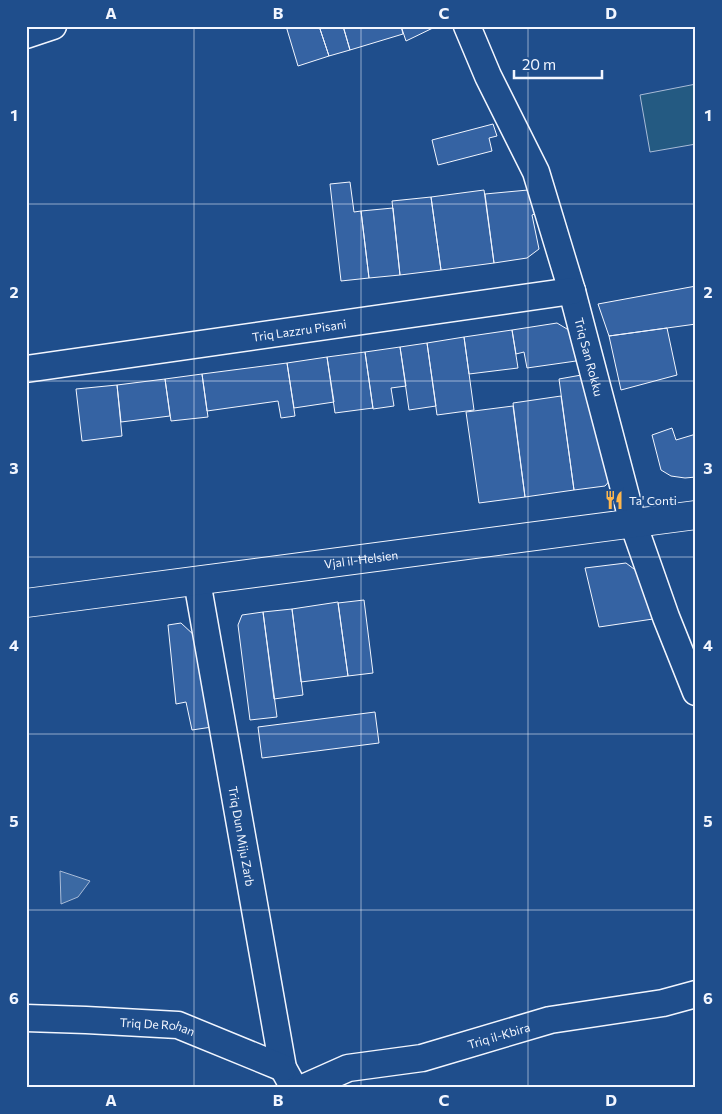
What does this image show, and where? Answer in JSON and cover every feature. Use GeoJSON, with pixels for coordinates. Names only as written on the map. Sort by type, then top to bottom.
{"type":"FeatureCollection","features":[{"type":"Feature","properties":{"kind":"street"},"geometry":{"type":"LineString","coordinates":[[26,35],[53,26]]}},
{"type":"Feature","properties":{"kind":"street","name":"Triq San Rokku"},"geometry":{"type":"LineString","coordinates":[[467,26],[488,76],[536,172],[572,291],[633,523],[666,617],[696,692]]}},
{"type":"Feature","properties":{"kind":"street","name":"Triq Lazzru Pisani"},"geometry":{"type":"LineString","coordinates":[[26,369],[572,291]]}},
{"type":"Feature","properties":{"kind":"street","name":"Vjal il-Ħelsien"},"geometry":{"type":"LineString","coordinates":[[26,604],[696,515]]}},
{"type":"Feature","properties":{"kind":"street","name":"Triq Dun Miju Zarb"},"geometry":{"type":"LineString","coordinates":[[197,581],[288,1078]]}},
{"type":"Feature","properties":{"kind":"street","name":"Triq il-Kbira"},"geometry":{"type":"LineString","coordinates":[[304,1088],[348,1068],[422,1058],[550,1020],[663,1003],[696,994]]}},
{"type":"Feature","properties":{"kind":"street","name":"Triq De Rohan"},"geometry":{"type":"LineString","coordinates":[[26,1018],[178,1025],[288,1078]]}},
{"type":"Feature","properties":{"kind":"shaded area"},"geometry":{"type":"Polygon","coordinates":[[[696,84],[696,144],[650,152],[640,95],[696,84]]]}},
{"type":"Feature","properties":{"kind":"shaded area"},"geometry":{"type":"Polygon","coordinates":[[[60,871],[90,881],[78,897],[61,904],[60,871]]]}},
{"type":"Feature","properties":{"kind":"building"},"geometry":{"type":"Polygon","coordinates":[[[286,26],[319,26],[329,56],[298,66],[286,26]]]}},
{"type":"Feature","properties":{"kind":"building"},"geometry":{"type":"Polygon","coordinates":[[[319,26],[343,26],[350,50],[329,56],[319,26]]]}},
{"type":"Feature","properties":{"kind":"building"},"geometry":{"type":"Polygon","coordinates":[[[343,26],[401,26],[403,34],[350,50],[343,26]]]}},
{"type":"Feature","properties":{"kind":"building"},"geometry":{"type":"Polygon","coordinates":[[[401,26],[437,26],[406,41],[401,26]]]}},
{"type":"Feature","properties":{"kind":"building"},"geometry":{"type":"Polygon","coordinates":[[[493,124],[497,136],[489,138],[492,151],[438,165],[432,140],[493,124]]]}},
{"type":"Feature","properties":{"kind":"building"},"geometry":{"type":"Polygon","coordinates":[[[350,182],[354,212],[361,211],[369,278],[341,281],[330,184],[350,182]]]}},
{"type":"Feature","properties":{"kind":"building"},"geometry":{"type":"Polygon","coordinates":[[[484,190],[494,263],[441,270],[431,197],[484,190]]]}},
{"type":"Feature","properties":{"kind":"building"},"geometry":{"type":"Polygon","coordinates":[[[528,190],[538,213],[532,215],[539,249],[527,258],[494,263],[485,194],[528,190]]]}},
{"type":"Feature","properties":{"kind":"building"},"geometry":{"type":"Polygon","coordinates":[[[431,197],[441,270],[400,275],[392,201],[431,197]]]}},
{"type":"Feature","properties":{"kind":"building"},"geometry":{"type":"Polygon","coordinates":[[[393,208],[400,275],[369,278],[361,211],[393,208]]]}},
{"type":"Feature","properties":{"kind":"building"},"geometry":{"type":"Polygon","coordinates":[[[696,286],[696,324],[609,336],[598,304],[696,286]]]}},
{"type":"Feature","properties":{"kind":"building"},"geometry":{"type":"Polygon","coordinates":[[[557,323],[572,332],[576,361],[527,368],[524,352],[516,354],[512,330],[557,323]]]}},
{"type":"Feature","properties":{"kind":"building"},"geometry":{"type":"Polygon","coordinates":[[[667,328],[677,375],[621,390],[609,336],[667,328]]]}},
{"type":"Feature","properties":{"kind":"building"},"geometry":{"type":"Polygon","coordinates":[[[512,330],[518,368],[469,374],[464,337],[512,330]]]}},
{"type":"Feature","properties":{"kind":"building"},"geometry":{"type":"Polygon","coordinates":[[[464,337],[474,410],[437,415],[427,343],[464,337]]]}},
{"type":"Feature","properties":{"kind":"building"},"geometry":{"type":"Polygon","coordinates":[[[427,343],[436,406],[409,410],[400,347],[427,343]]]}},
{"type":"Feature","properties":{"kind":"building"},"geometry":{"type":"Polygon","coordinates":[[[400,347],[406,386],[391,388],[394,406],[373,409],[365,352],[400,347]]]}},
{"type":"Feature","properties":{"kind":"building"},"geometry":{"type":"Polygon","coordinates":[[[365,352],[373,408],[335,413],[327,357],[365,352]]]}},
{"type":"Feature","properties":{"kind":"building"},"geometry":{"type":"Polygon","coordinates":[[[327,357],[334,402],[294,408],[287,363],[327,357]]]}},
{"type":"Feature","properties":{"kind":"building"},"geometry":{"type":"Polygon","coordinates":[[[287,363],[295,416],[281,418],[278,401],[207,411],[202,374],[287,363]]]}},
{"type":"Feature","properties":{"kind":"building"},"geometry":{"type":"Polygon","coordinates":[[[202,374],[208,417],[171,421],[165,379],[202,374]]]}},
{"type":"Feature","properties":{"kind":"building"},"geometry":{"type":"Polygon","coordinates":[[[587,374],[612,478],[605,486],[574,490],[559,379],[587,374]]]}},
{"type":"Feature","properties":{"kind":"building"},"geometry":{"type":"Polygon","coordinates":[[[165,379],[170,416],[121,422],[117,385],[165,379]]]}},
{"type":"Feature","properties":{"kind":"building"},"geometry":{"type":"Polygon","coordinates":[[[117,385],[122,436],[82,441],[76,389],[117,385]]]}},
{"type":"Feature","properties":{"kind":"building"},"geometry":{"type":"Polygon","coordinates":[[[561,396],[574,490],[525,497],[513,403],[561,396]]]}},
{"type":"Feature","properties":{"kind":"building"},"geometry":{"type":"Polygon","coordinates":[[[513,406],[525,497],[479,503],[466,412],[513,406]]]}},
{"type":"Feature","properties":{"kind":"building"},"geometry":{"type":"Polygon","coordinates":[[[672,428],[676,440],[696,434],[696,477],[671,476],[661,470],[652,435],[672,428]]]}},
{"type":"Feature","properties":{"kind":"building"},"geometry":{"type":"Polygon","coordinates":[[[626,563],[642,575],[653,619],[599,627],[585,568],[626,563]]]}},
{"type":"Feature","properties":{"kind":"building"},"geometry":{"type":"Polygon","coordinates":[[[364,600],[373,673],[348,676],[338,603],[364,600]]]}},
{"type":"Feature","properties":{"kind":"building"},"geometry":{"type":"Polygon","coordinates":[[[338,602],[348,676],[301,682],[292,609],[338,602]]]}},
{"type":"Feature","properties":{"kind":"building"},"geometry":{"type":"Polygon","coordinates":[[[292,609],[303,695],[274,699],[263,612],[292,609]]]}},
{"type":"Feature","properties":{"kind":"building"},"geometry":{"type":"Polygon","coordinates":[[[263,612],[277,717],[250,720],[238,625],[242,615],[263,612]]]}},
{"type":"Feature","properties":{"kind":"building"},"geometry":{"type":"Polygon","coordinates":[[[181,623],[195,636],[212,727],[192,730],[186,702],[176,704],[168,625],[181,623]]]}},
{"type":"Feature","properties":{"kind":"building"},"geometry":{"type":"Polygon","coordinates":[[[375,712],[379,743],[262,758],[258,727],[375,712]]]}},
{"type":"Feature","properties":{"kind":"place","name":"Ta' Conti"},"geometry":{"type":"Point","coordinates":[614,500]}}]}
